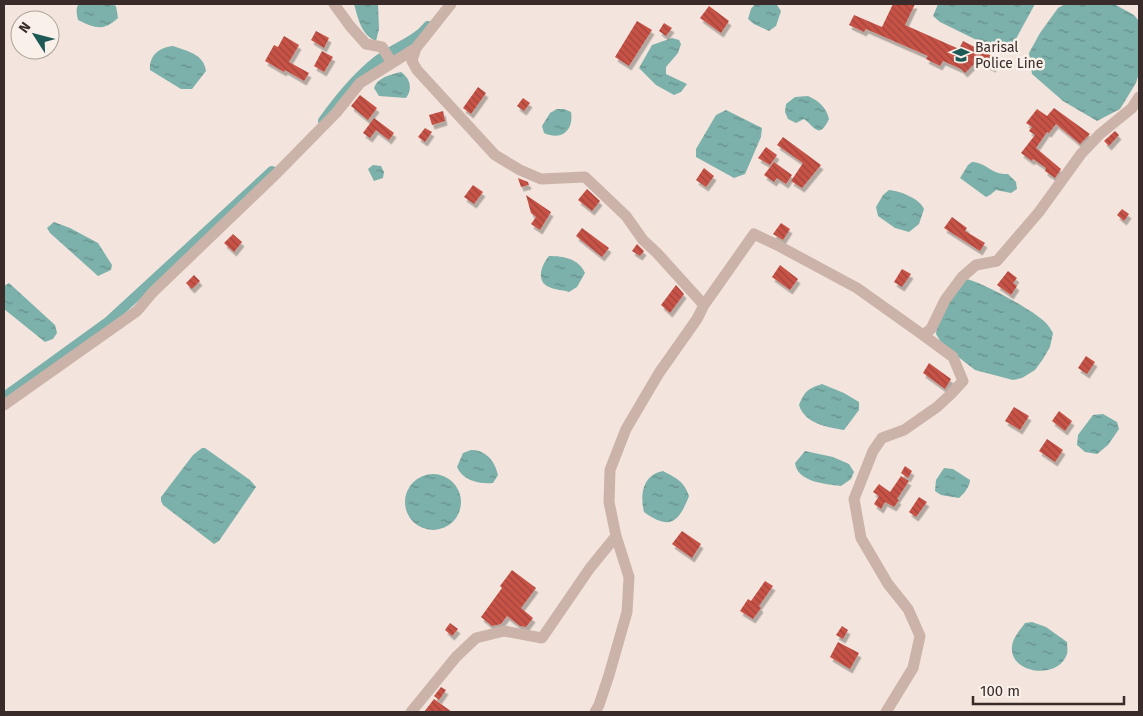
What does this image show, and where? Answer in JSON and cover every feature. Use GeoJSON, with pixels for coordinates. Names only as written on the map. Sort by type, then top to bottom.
{"type":"FeatureCollection","features":[{"type":"Feature","properties":{"kind":"street"},"geometry":{"type":"LineString","coordinates":[[334,4],[366,44],[382,47],[392,63]]}},
{"type":"Feature","properties":{"kind":"street"},"geometry":{"type":"LineString","coordinates":[[4,405],[138,311],[152,293],[277,173],[336,113],[360,83],[416,48],[451,4]]}},
{"type":"Feature","properties":{"kind":"street"},"geometry":{"type":"LineString","coordinates":[[416,48],[412,61],[417,70],[495,155],[520,170],[541,179],[585,177],[626,216],[643,240],[704,305]]}},
{"type":"Feature","properties":{"kind":"street"},"geometry":{"type":"LineString","coordinates":[[924,334],[931,329],[945,300],[962,277],[976,266],[997,261],[1039,212],[1081,154],[1100,134],[1132,108],[1139,96]]}},
{"type":"Feature","properties":{"kind":"street"},"geometry":{"type":"LineString","coordinates":[[595,712],[610,675],[627,612],[629,578],[616,536],[609,502],[610,470],[626,429],[660,372],[754,234],[857,288],[924,334],[953,357],[963,381],[937,407],[904,430],[882,438],[873,451],[854,499],[861,538],[888,584],[908,609],[920,636],[913,668],[886,712]]}},
{"type":"Feature","properties":{"kind":"street"},"geometry":{"type":"LineString","coordinates":[[411,712],[456,656],[476,638],[504,631],[542,638],[590,568],[616,536]]}},
{"type":"Feature","properties":{"kind":"water"},"geometry":{"type":"Polygon","coordinates":[[[79,4],[112,4],[116,6],[118,18],[103,27],[94,27],[78,20],[77,10],[79,4]]]}},
{"type":"Feature","properties":{"kind":"water"},"geometry":{"type":"Polygon","coordinates":[[[354,4],[378,4],[379,29],[376,41],[367,35],[364,30],[354,4]]]}},
{"type":"Feature","properties":{"kind":"water"},"geometry":{"type":"Polygon","coordinates":[[[755,4],[777,5],[781,11],[776,26],[769,31],[748,19],[751,9],[755,4]]]}},
{"type":"Feature","properties":{"kind":"water"},"geometry":{"type":"Polygon","coordinates":[[[938,4],[1035,4],[1011,48],[1003,53],[940,22],[933,16],[938,4]]]}},
{"type":"Feature","properties":{"kind":"water"},"geometry":{"type":"Polygon","coordinates":[[[1065,4],[1114,4],[1134,15],[1139,21],[1139,73],[1136,83],[1120,109],[1097,121],[1063,101],[1032,74],[1029,53],[1040,33],[1058,8],[1065,4]]]}},
{"type":"Feature","properties":{"kind":"water"},"geometry":{"type":"Polygon","coordinates":[[[672,38],[679,40],[681,44],[678,53],[666,67],[666,74],[687,84],[681,92],[674,95],[656,85],[639,68],[652,45],[672,38]]]}},
{"type":"Feature","properties":{"kind":"water"},"geometry":{"type":"Polygon","coordinates":[[[173,46],[194,54],[205,65],[206,71],[192,89],[181,89],[150,70],[153,56],[164,48],[173,46]]]}},
{"type":"Feature","properties":{"kind":"water"},"geometry":{"type":"Polygon","coordinates":[[[401,72],[407,77],[410,84],[406,98],[379,96],[374,88],[378,81],[401,72]]]}},
{"type":"Feature","properties":{"kind":"water"},"geometry":{"type":"Polygon","coordinates":[[[808,96],[821,105],[828,115],[829,119],[826,125],[820,130],[814,128],[804,119],[796,123],[788,119],[785,112],[786,104],[795,97],[808,96]]]}},
{"type":"Feature","properties":{"kind":"water"},"geometry":{"type":"Polygon","coordinates":[[[557,109],[571,112],[568,129],[565,133],[556,136],[544,133],[542,126],[550,113],[557,109]]]}},
{"type":"Feature","properties":{"kind":"water"},"geometry":{"type":"Polygon","coordinates":[[[726,110],[762,128],[761,137],[745,174],[734,178],[696,157],[696,149],[716,115],[726,110]]]}},
{"type":"Feature","properties":{"kind":"water"},"geometry":{"type":"Polygon","coordinates":[[[972,162],[982,164],[997,173],[1008,174],[1016,182],[1017,189],[1011,193],[996,190],[986,197],[960,178],[972,162]]]}},
{"type":"Feature","properties":{"kind":"water"},"geometry":{"type":"Polygon","coordinates":[[[373,165],[381,166],[384,172],[383,178],[374,181],[368,169],[373,165]]]}},
{"type":"Feature","properties":{"kind":"water"},"geometry":{"type":"Polygon","coordinates":[[[889,190],[909,196],[919,202],[924,209],[919,224],[909,232],[895,228],[878,216],[876,207],[883,195],[889,190]]]}},
{"type":"Feature","properties":{"kind":"water"},"geometry":{"type":"Polygon","coordinates":[[[54,222],[98,243],[112,265],[111,270],[98,276],[50,233],[47,228],[54,222]]]}},
{"type":"Feature","properties":{"kind":"water"},"geometry":{"type":"Polygon","coordinates":[[[549,256],[570,259],[579,264],[585,273],[577,287],[569,292],[551,288],[542,281],[541,272],[549,256]]]}},
{"type":"Feature","properties":{"kind":"water"},"geometry":{"type":"Polygon","coordinates":[[[967,279],[985,286],[1031,311],[1048,325],[1053,333],[1050,347],[1035,370],[1022,378],[1013,380],[975,370],[941,342],[936,334],[937,326],[949,297],[967,279]]]}},
{"type":"Feature","properties":{"kind":"water"},"geometry":{"type":"Polygon","coordinates":[[[9,283],[55,325],[57,333],[53,339],[45,342],[4,309],[4,286],[9,283]]]}},
{"type":"Feature","properties":{"kind":"water"},"geometry":{"type":"Polygon","coordinates":[[[822,384],[844,393],[859,402],[859,410],[844,430],[817,424],[806,416],[799,405],[810,389],[822,384]]]}},
{"type":"Feature","properties":{"kind":"water"},"geometry":{"type":"Polygon","coordinates":[[[1103,414],[1117,422],[1119,429],[1108,445],[1097,454],[1085,452],[1077,445],[1078,435],[1093,415],[1103,414]]]}},
{"type":"Feature","properties":{"kind":"water"},"geometry":{"type":"Polygon","coordinates":[[[202,448],[205,448],[250,480],[256,487],[219,541],[214,544],[163,505],[161,501],[161,497],[193,455],[202,448]]]}},
{"type":"Feature","properties":{"kind":"water"},"geometry":{"type":"Polygon","coordinates":[[[471,450],[485,454],[495,465],[498,475],[493,483],[472,481],[460,472],[457,467],[463,453],[471,450]]]}},
{"type":"Feature","properties":{"kind":"water"},"geometry":{"type":"Polygon","coordinates":[[[805,451],[833,457],[849,464],[854,472],[851,479],[841,486],[820,483],[806,478],[797,469],[795,463],[805,451]]]}},
{"type":"Feature","properties":{"kind":"water"},"geometry":{"type":"Polygon","coordinates":[[[944,468],[953,469],[970,480],[966,490],[959,498],[941,495],[935,491],[936,480],[944,468]]]}},
{"type":"Feature","properties":{"kind":"water"},"geometry":{"type":"Polygon","coordinates":[[[663,471],[682,483],[689,496],[677,517],[667,522],[653,518],[644,512],[642,499],[647,482],[656,473],[663,471]]]}},
{"type":"Feature","properties":{"kind":"water"},"geometry":{"type":"Polygon","coordinates":[[[427,474],[439,474],[449,478],[457,486],[461,502],[457,518],[449,526],[439,530],[427,530],[417,526],[409,518],[405,508],[405,496],[409,486],[417,478],[427,474]]]}},
{"type":"Feature","properties":{"kind":"water"},"geometry":{"type":"Polygon","coordinates":[[[1032,622],[1046,627],[1067,642],[1067,654],[1062,663],[1054,668],[1045,671],[1026,668],[1018,663],[1013,656],[1012,644],[1015,638],[1025,623],[1032,622]]]}},
{"type":"Feature","properties":{"kind":"building"},"geometry":{"type":"Polygon","coordinates":[[[893,4],[915,4],[905,25],[959,49],[963,41],[998,59],[993,68],[978,60],[965,73],[961,69],[943,61],[940,66],[926,59],[928,56],[866,29],[864,32],[849,25],[854,15],[882,27],[893,4]]]}},
{"type":"Feature","properties":{"kind":"building"},"geometry":{"type":"Polygon","coordinates":[[[709,6],[729,21],[721,33],[700,18],[709,6]]]}},
{"type":"Feature","properties":{"kind":"building"},"geometry":{"type":"Polygon","coordinates":[[[637,21],[652,30],[629,66],[615,57],[637,21]]]}},
{"type":"Feature","properties":{"kind":"building"},"geometry":{"type":"Polygon","coordinates":[[[664,23],[672,28],[666,36],[659,31],[664,23]]]}},
{"type":"Feature","properties":{"kind":"building"},"geometry":{"type":"Polygon","coordinates":[[[316,31],[329,38],[324,48],[311,40],[316,31]]]}},
{"type":"Feature","properties":{"kind":"building"},"geometry":{"type":"Polygon","coordinates":[[[284,36],[299,45],[289,62],[309,73],[304,81],[265,61],[274,45],[278,47],[284,36]]]}},
{"type":"Feature","properties":{"kind":"building"},"geometry":{"type":"Polygon","coordinates":[[[322,51],[333,57],[324,72],[314,66],[322,51]]]}},
{"type":"Feature","properties":{"kind":"building"},"geometry":{"type":"Polygon","coordinates":[[[478,87],[486,93],[471,114],[463,108],[478,87]]]}},
{"type":"Feature","properties":{"kind":"building"},"geometry":{"type":"Polygon","coordinates":[[[360,95],[377,108],[368,120],[351,106],[360,95]]]}},
{"type":"Feature","properties":{"kind":"building"},"geometry":{"type":"Polygon","coordinates":[[[523,98],[530,103],[524,111],[517,106],[523,98]]]}},
{"type":"Feature","properties":{"kind":"building"},"geometry":{"type":"Polygon","coordinates":[[[1054,108],[1090,134],[1080,144],[1056,124],[1049,133],[1047,132],[1036,148],[1061,169],[1055,178],[1045,171],[1046,168],[1021,153],[1035,135],[1029,131],[1032,127],[1026,123],[1037,109],[1047,116],[1054,108]]]}},
{"type":"Feature","properties":{"kind":"building"},"geometry":{"type":"Polygon","coordinates":[[[443,111],[445,121],[432,125],[429,115],[443,111]]]}},
{"type":"Feature","properties":{"kind":"building"},"geometry":{"type":"Polygon","coordinates":[[[374,118],[394,133],[389,140],[376,130],[370,138],[363,133],[374,118]]]}},
{"type":"Feature","properties":{"kind":"building"},"geometry":{"type":"Polygon","coordinates":[[[425,128],[432,132],[425,142],[418,137],[425,128]]]}},
{"type":"Feature","properties":{"kind":"building"},"geometry":{"type":"Polygon","coordinates":[[[1115,131],[1119,135],[1109,146],[1104,141],[1115,131]]]}},
{"type":"Feature","properties":{"kind":"building"},"geometry":{"type":"Polygon","coordinates":[[[783,137],[821,165],[802,188],[791,181],[803,163],[777,145],[783,137]]]}},
{"type":"Feature","properties":{"kind":"building"},"geometry":{"type":"Polygon","coordinates":[[[766,147],[777,155],[770,165],[758,158],[766,147]]]}},
{"type":"Feature","properties":{"kind":"building"},"geometry":{"type":"Polygon","coordinates":[[[774,162],[792,175],[786,184],[777,178],[774,182],[764,175],[774,162]]]}},
{"type":"Feature","properties":{"kind":"building"},"geometry":{"type":"Polygon","coordinates":[[[704,168],[714,176],[706,187],[696,180],[704,168]]]}},
{"type":"Feature","properties":{"kind":"building"},"geometry":{"type":"Polygon","coordinates":[[[518,178],[528,182],[529,185],[521,187],[518,178]]]}},
{"type":"Feature","properties":{"kind":"building"},"geometry":{"type":"Polygon","coordinates":[[[473,185],[483,192],[474,204],[464,197],[473,185]]]}},
{"type":"Feature","properties":{"kind":"building"},"geometry":{"type":"Polygon","coordinates":[[[587,189],[600,201],[592,211],[578,200],[587,189]]]}},
{"type":"Feature","properties":{"kind":"building"},"geometry":{"type":"Polygon","coordinates":[[[526,195],[551,212],[540,230],[531,224],[536,217],[531,213],[526,195]]]}},
{"type":"Feature","properties":{"kind":"building"},"geometry":{"type":"Polygon","coordinates":[[[1122,209],[1129,214],[1124,221],[1117,215],[1122,209]]]}},
{"type":"Feature","properties":{"kind":"building"},"geometry":{"type":"Polygon","coordinates":[[[952,217],[967,228],[965,231],[985,243],[980,251],[944,228],[952,217]]]}},
{"type":"Feature","properties":{"kind":"building"},"geometry":{"type":"Polygon","coordinates":[[[781,223],[790,229],[783,240],[773,234],[781,223]]]}},
{"type":"Feature","properties":{"kind":"building"},"geometry":{"type":"Polygon","coordinates":[[[582,228],[609,248],[602,257],[576,236],[582,228]]]}},
{"type":"Feature","properties":{"kind":"building"},"geometry":{"type":"Polygon","coordinates":[[[233,234],[242,242],[234,252],[224,243],[233,234]]]}},
{"type":"Feature","properties":{"kind":"building"},"geometry":{"type":"Polygon","coordinates":[[[637,244],[644,251],[640,256],[632,251],[637,244]]]}},
{"type":"Feature","properties":{"kind":"building"},"geometry":{"type":"Polygon","coordinates":[[[780,265],[798,279],[790,290],[772,277],[780,265]]]}},
{"type":"Feature","properties":{"kind":"building"},"geometry":{"type":"Polygon","coordinates":[[[902,269],[911,274],[902,287],[894,282],[902,269]]]}},
{"type":"Feature","properties":{"kind":"building"},"geometry":{"type":"Polygon","coordinates":[[[1008,271],[1017,278],[1013,283],[1017,286],[1011,295],[997,285],[1008,271]]]}},
{"type":"Feature","properties":{"kind":"building"},"geometry":{"type":"Polygon","coordinates":[[[194,275],[200,281],[192,289],[186,283],[194,275]]]}},
{"type":"Feature","properties":{"kind":"building"},"geometry":{"type":"Polygon","coordinates":[[[676,285],[684,294],[670,313],[661,305],[676,285]]]}},
{"type":"Feature","properties":{"kind":"building"},"geometry":{"type":"Polygon","coordinates":[[[1086,356],[1095,362],[1087,374],[1078,368],[1086,356]]]}},
{"type":"Feature","properties":{"kind":"building"},"geometry":{"type":"Polygon","coordinates":[[[929,363],[951,379],[945,389],[923,373],[929,363]]]}},
{"type":"Feature","properties":{"kind":"building"},"geometry":{"type":"Polygon","coordinates":[[[1014,407],[1029,416],[1020,430],[1005,421],[1014,407]]]}},
{"type":"Feature","properties":{"kind":"building"},"geometry":{"type":"Polygon","coordinates":[[[1059,411],[1072,421],[1065,431],[1052,421],[1059,411]]]}},
{"type":"Feature","properties":{"kind":"building"},"geometry":{"type":"Polygon","coordinates":[[[1047,439],[1063,450],[1055,462],[1039,451],[1047,439]]]}},
{"type":"Feature","properties":{"kind":"building"},"geometry":{"type":"Polygon","coordinates":[[[905,466],[912,471],[908,478],[901,473],[905,466]]]}},
{"type":"Feature","properties":{"kind":"building"},"geometry":{"type":"Polygon","coordinates":[[[901,476],[909,481],[894,507],[885,502],[881,509],[874,504],[879,496],[873,492],[879,484],[890,492],[901,476]]]}},
{"type":"Feature","properties":{"kind":"building"},"geometry":{"type":"Polygon","coordinates":[[[919,497],[927,502],[916,517],[909,512],[919,497]]]}},
{"type":"Feature","properties":{"kind":"building"},"geometry":{"type":"Polygon","coordinates":[[[682,531],[701,544],[692,558],[672,544],[682,531]]]}},
{"type":"Feature","properties":{"kind":"building"},"geometry":{"type":"Polygon","coordinates":[[[512,570],[536,588],[521,608],[533,618],[526,627],[520,626],[507,616],[501,624],[492,626],[481,617],[502,588],[500,586],[512,570]]]}},
{"type":"Feature","properties":{"kind":"building"},"geometry":{"type":"Polygon","coordinates":[[[765,581],[773,586],[759,606],[761,608],[753,619],[740,611],[748,599],[751,601],[765,581]]]}},
{"type":"Feature","properties":{"kind":"building"},"geometry":{"type":"Polygon","coordinates":[[[450,623],[458,629],[452,636],[445,630],[450,623]]]}},
{"type":"Feature","properties":{"kind":"building"},"geometry":{"type":"Polygon","coordinates":[[[842,626],[848,630],[843,639],[836,635],[842,626]]]}},
{"type":"Feature","properties":{"kind":"building"},"geometry":{"type":"Polygon","coordinates":[[[838,642],[859,653],[850,669],[830,657],[838,642]]]}},
{"type":"Feature","properties":{"kind":"building"},"geometry":{"type":"Polygon","coordinates":[[[441,687],[446,690],[439,700],[434,696],[441,687]]]}},
{"type":"Feature","properties":{"kind":"building"},"geometry":{"type":"Polygon","coordinates":[[[434,699],[452,712],[424,712],[434,699]]]}},
{"type":"Feature","properties":{"kind":"waterway"},"geometry":{"type":"LineString","coordinates":[[323,121],[343,95],[367,70],[384,56],[419,35],[428,26]]}},
{"type":"Feature","properties":{"kind":"waterway"},"geometry":{"type":"LineString","coordinates":[[4,397],[109,321],[272,171]]}},
{"type":"Feature","properties":{"kind":"place","name":"Barisal Police Line"},"geometry":{"type":"Point","coordinates":[961,55]}}]}
